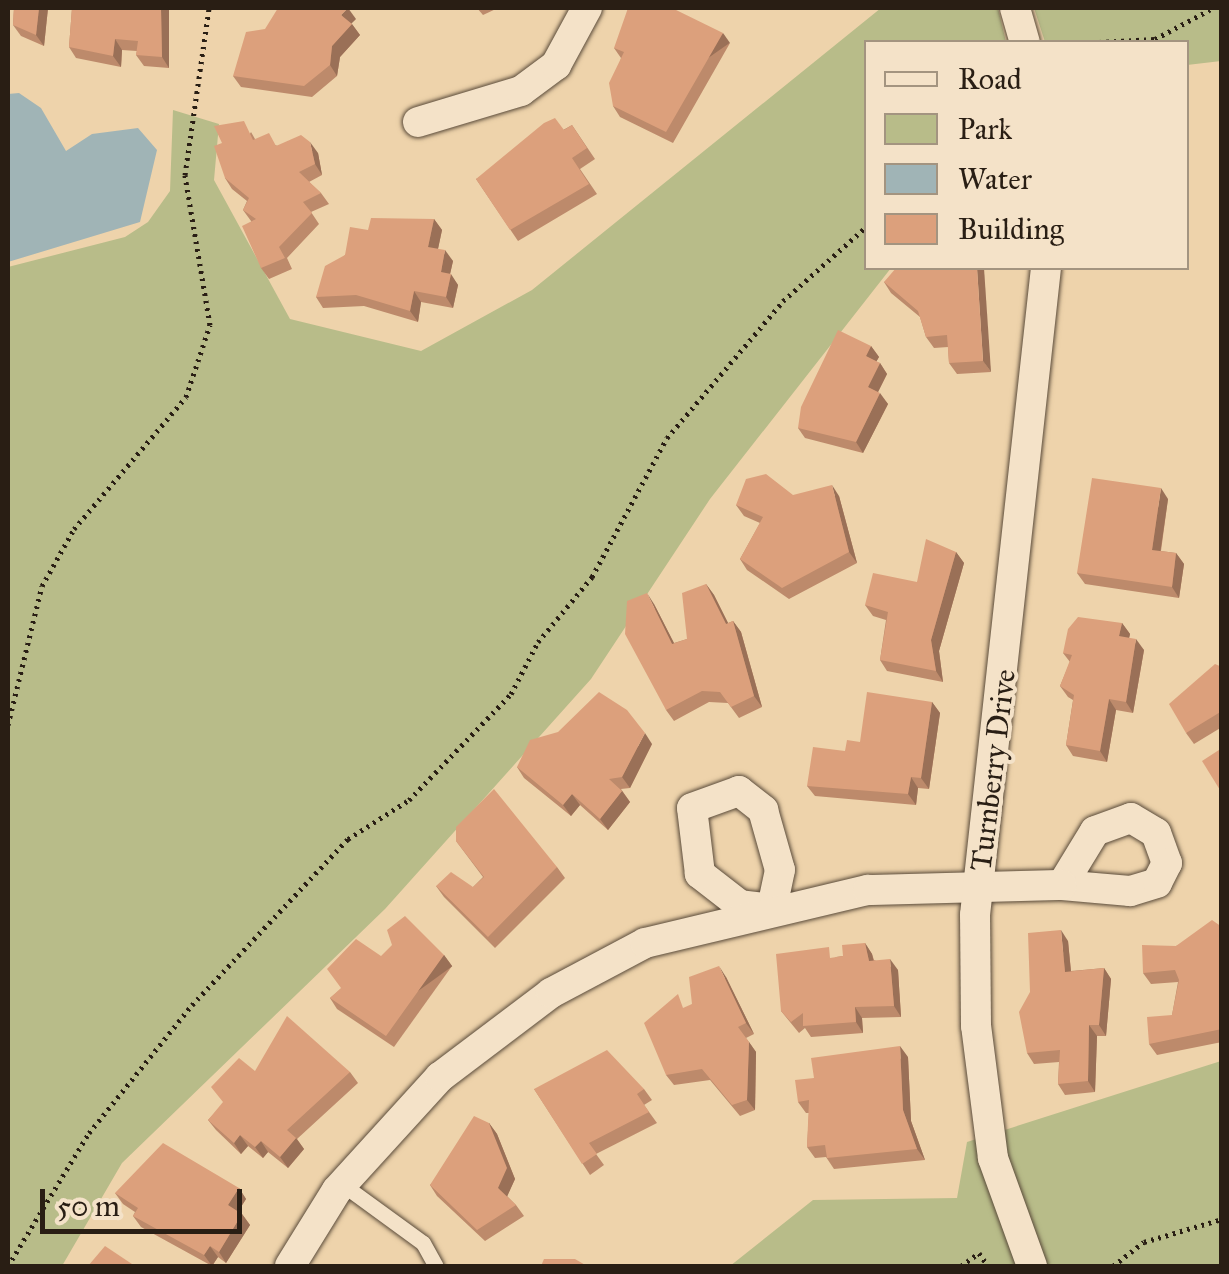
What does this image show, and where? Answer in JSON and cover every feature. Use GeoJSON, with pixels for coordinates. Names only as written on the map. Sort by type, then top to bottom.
{"type":"FeatureCollection","features":[{"type":"Feature","properties":{"kind":"street"},"geometry":{"type":"LineString","coordinates":[[418,122],[521,92],[556,65],[586,8]]}},
{"type":"Feature","properties":{"kind":"street"},"geometry":{"type":"LineString","coordinates":[[1015,8],[1024,40]]}},
{"type":"Feature","properties":{"kind":"street","name":"Turnberry Drive"},"geometry":{"type":"LineString","coordinates":[[1032,1266],[1010,1218],[985,1106],[979,882],[1046,270]]}},
{"type":"Feature","properties":{"kind":"street"},"geometry":{"type":"LineString","coordinates":[[297,1264],[342,1184],[440,1077],[551,992],[645,944],[772,908],[979,882],[1062,885]]}},
{"type":"Feature","properties":{"kind":"lane"},"geometry":{"type":"LineString","coordinates":[[342,1184],[423,1243],[436,1266]]}},
{"type":"Feature","properties":{"kind":"path"},"geometry":{"type":"LineString","coordinates":[[8,725],[42,586],[74,529],[118,489],[129,461],[186,397],[210,326],[185,174],[208,8]]}},
{"type":"Feature","properties":{"kind":"path"},"geometry":{"type":"LineString","coordinates":[[1136,40],[1154,39],[1214,8]]}},
{"type":"Feature","properties":{"kind":"path"},"geometry":{"type":"LineString","coordinates":[[8,1266],[28,1221],[192,1005],[348,838],[409,800],[511,694],[538,642],[592,577],[667,438],[783,301],[864,228]]}},
{"type":"Feature","properties":{"kind":"path"},"geometry":{"type":"LineString","coordinates":[[1113,1266],[1144,1242],[1222,1219]]}},
{"type":"Feature","properties":{"kind":"path"},"geometry":{"type":"LineString","coordinates":[[961,1266],[980,1253],[988,1266]]}},
{"type":"Feature","properties":{"kind":"green space"},"geometry":{"type":"Polygon","coordinates":[[[881,8],[998,8],[1006,40],[864,40],[864,270],[889,270],[710,499],[591,679],[385,909],[122,1163],[62,1266],[8,1266],[8,267],[125,237],[148,222],[170,191],[173,110],[219,124],[214,180],[290,319],[421,351],[532,290],[881,8]]]}},
{"type":"Feature","properties":{"kind":"green space"},"geometry":{"type":"Polygon","coordinates":[[[1034,8],[1221,8],[1221,61],[1189,65],[1189,40],[1044,40],[1034,8]]]}},
{"type":"Feature","properties":{"kind":"green space"},"geometry":{"type":"Polygon","coordinates":[[[1221,1061],[1221,1266],[730,1266],[813,1200],[957,1198],[967,1142],[1221,1061]]]}},
{"type":"Feature","properties":{"kind":"water"},"geometry":{"type":"Polygon","coordinates":[[[19,93],[41,108],[66,151],[92,134],[138,128],[157,150],[140,222],[8,262],[8,94],[19,93]]]}},
{"type":"Feature","properties":{"kind":"building"},"geometry":{"type":"Polygon","coordinates":[[[14,8],[39,8],[36,35],[13,25],[14,8]]]}},
{"type":"Feature","properties":{"kind":"building"},"geometry":{"type":"Polygon","coordinates":[[[72,8],[161,8],[162,57],[136,55],[138,41],[115,39],[113,56],[69,47],[72,8]]]}},
{"type":"Feature","properties":{"kind":"building"},"geometry":{"type":"Polygon","coordinates":[[[278,8],[348,8],[341,15],[352,24],[332,46],[330,65],[304,86],[233,76],[246,32],[265,29],[278,8]]]}},
{"type":"Feature","properties":{"kind":"building"},"geometry":{"type":"Polygon","coordinates":[[[628,8],[672,8],[723,33],[666,132],[613,106],[609,83],[624,52],[614,48],[628,8]]]}},
{"type":"Feature","properties":{"kind":"building"},"geometry":{"type":"Polygon","coordinates":[[[555,118],[564,130],[572,125],[587,148],[572,158],[589,184],[510,230],[476,179],[555,118]]]}},
{"type":"Feature","properties":{"kind":"building"},"geometry":{"type":"Polygon","coordinates":[[[244,121],[253,140],[269,133],[276,146],[301,135],[310,142],[315,164],[299,172],[321,193],[303,202],[312,213],[279,247],[285,258],[261,268],[242,226],[256,219],[243,210],[249,198],[225,178],[214,146],[222,143],[214,126],[244,121]]]}},
{"type":"Feature","properties":{"kind":"building"},"geometry":{"type":"Polygon","coordinates":[[[371,218],[434,219],[428,247],[445,250],[441,272],[451,274],[446,297],[414,291],[410,311],[356,295],[316,297],[325,266],[345,255],[350,227],[368,230],[371,218]]]}},
{"type":"Feature","properties":{"kind":"building"},"geometry":{"type":"Polygon","coordinates":[[[894,270],[977,270],[983,361],[949,363],[947,335],[926,337],[918,311],[884,282],[894,270]]]}},
{"type":"Feature","properties":{"kind":"building"},"geometry":{"type":"Polygon","coordinates":[[[838,330],[871,346],[866,356],[880,363],[868,387],[880,393],[856,442],[798,428],[801,407],[838,330]]]}},
{"type":"Feature","properties":{"kind":"building"},"geometry":{"type":"Polygon","coordinates":[[[766,474],[793,495],[832,485],[849,552],[782,588],[740,559],[763,517],[736,505],[746,479],[766,474]]]}},
{"type":"Feature","properties":{"kind":"building"},"geometry":{"type":"Polygon","coordinates":[[[1092,478],[1161,488],[1152,550],[1176,553],[1172,587],[1077,573],[1092,478]]]}},
{"type":"Feature","properties":{"kind":"building"},"geometry":{"type":"Polygon","coordinates":[[[926,539],[956,552],[931,640],[936,671],[880,660],[888,612],[865,605],[873,573],[917,582],[926,539]]]}},
{"type":"Feature","properties":{"kind":"building"},"geometry":{"type":"Polygon","coordinates":[[[706,584],[726,624],[733,621],[754,696],[731,707],[720,692],[702,691],[666,710],[625,634],[627,601],[647,593],[672,644],[687,639],[682,593],[706,584]]]}},
{"type":"Feature","properties":{"kind":"building"},"geometry":{"type":"Polygon","coordinates":[[[1078,617],[1122,623],[1119,636],[1136,639],[1126,702],[1109,699],[1100,751],[1066,745],[1074,695],[1060,686],[1072,655],[1063,653],[1068,629],[1078,617]]]}},
{"type":"Feature","properties":{"kind":"building"},"geometry":{"type":"Polygon","coordinates":[[[1215,664],[1222,667],[1222,711],[1186,733],[1169,704],[1215,664]]]}},
{"type":"Feature","properties":{"kind":"building"},"geometry":{"type":"Polygon","coordinates":[[[599,692],[627,710],[645,733],[622,777],[609,779],[622,791],[600,819],[572,794],[563,805],[517,767],[530,740],[558,732],[599,692]]]}},
{"type":"Feature","properties":{"kind":"building"},"geometry":{"type":"Polygon","coordinates":[[[867,692],[932,702],[921,778],[911,777],[908,794],[807,786],[813,747],[845,751],[847,740],[860,742],[867,692]]]}},
{"type":"Feature","properties":{"kind":"building"},"geometry":{"type":"Polygon","coordinates":[[[1222,748],[1222,789],[1220,790],[1202,761],[1222,748]]]}},
{"type":"Feature","properties":{"kind":"building"},"geometry":{"type":"Polygon","coordinates":[[[494,789],[557,867],[488,937],[436,886],[451,872],[473,887],[484,877],[456,841],[456,827],[494,789]]]}},
{"type":"Feature","properties":{"kind":"building"},"geometry":{"type":"Polygon","coordinates":[[[405,916],[444,955],[386,1036],[330,998],[341,988],[327,969],[356,939],[381,956],[392,945],[387,930],[405,916]]]}},
{"type":"Feature","properties":{"kind":"building"},"geometry":{"type":"Polygon","coordinates":[[[1212,920],[1222,927],[1222,1029],[1149,1044],[1147,1017],[1172,1015],[1179,980],[1175,970],[1143,973],[1142,945],[1176,946],[1212,920]]]}},
{"type":"Feature","properties":{"kind":"building"},"geometry":{"type":"Polygon","coordinates":[[[1061,930],[1065,972],[1104,968],[1099,1025],[1089,1025],[1088,1081],[1058,1084],[1060,1050],[1027,1053],[1019,1012],[1030,992],[1028,933],[1061,930]]]}},
{"type":"Feature","properties":{"kind":"building"},"geometry":{"type":"Polygon","coordinates":[[[865,943],[869,961],[890,959],[894,1006],[855,1007],[856,1022],[803,1026],[803,1013],[791,1022],[781,1011],[776,954],[829,947],[830,958],[843,956],[842,945],[865,943]]]}},
{"type":"Feature","properties":{"kind":"building"},"geometry":{"type":"Polygon","coordinates":[[[719,966],[746,1023],[738,1027],[749,1042],[747,1100],[732,1105],[702,1069],[666,1075],[644,1023],[678,994],[683,1008],[692,1004],[689,977],[719,966]]]}},
{"type":"Feature","properties":{"kind":"building"},"geometry":{"type":"Polygon","coordinates":[[[287,1016],[350,1072],[287,1130],[296,1138],[280,1157],[261,1141],[255,1147],[240,1135],[234,1143],[208,1120],[223,1102],[211,1087],[239,1058],[255,1071],[287,1016]]]}},
{"type":"Feature","properties":{"kind":"building"},"geometry":{"type":"Polygon","coordinates":[[[900,1046],[903,1110],[917,1149],[827,1158],[825,1145],[807,1147],[809,1100],[798,1102],[795,1080],[814,1078],[811,1058],[900,1046]]]}},
{"type":"Feature","properties":{"kind":"building"},"geometry":{"type":"Polygon","coordinates":[[[607,1050],[644,1089],[637,1094],[649,1112],[589,1143],[597,1154],[582,1164],[534,1089],[607,1050]]]}},
{"type":"Feature","properties":{"kind":"building"},"geometry":{"type":"Polygon","coordinates":[[[474,1116],[489,1123],[507,1168],[498,1188],[516,1205],[477,1230],[430,1185],[474,1116]]]}},
{"type":"Feature","properties":{"kind":"building"},"geometry":{"type":"Polygon","coordinates":[[[163,1143],[239,1188],[228,1205],[242,1214],[219,1252],[210,1246],[204,1255],[133,1216],[138,1208],[115,1193],[163,1143]]]}},
{"type":"Feature","properties":{"kind":"building"},"geometry":{"type":"Polygon","coordinates":[[[105,1246],[135,1266],[88,1266],[105,1246]]]}},
{"type":"Feature","properties":{"kind":"building"},"geometry":{"type":"Polygon","coordinates":[[[544,1259],[575,1259],[587,1266],[541,1266],[544,1259]]]}}]}
